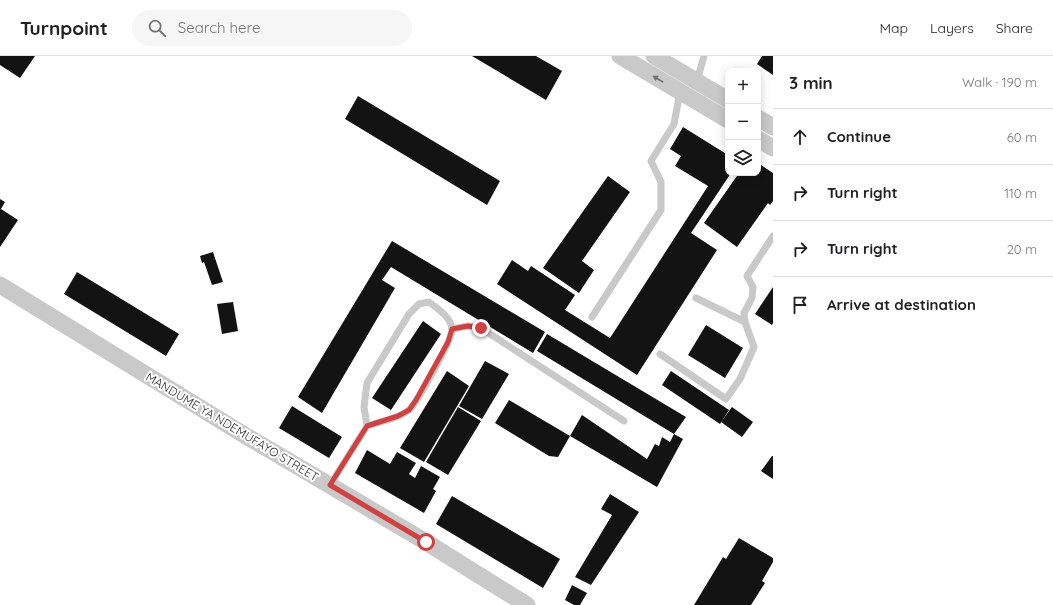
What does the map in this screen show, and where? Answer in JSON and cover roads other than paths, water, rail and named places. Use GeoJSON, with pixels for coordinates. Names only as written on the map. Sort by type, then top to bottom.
{"type":"FeatureCollection","features":[{"type":"Feature","properties":{"kind":"street"},"geometry":{"type":"LineString","coordinates":[[620,56],[692,90],[725,99]]}},
{"type":"Feature","properties":{"kind":"street"},"geometry":{"type":"LineString","coordinates":[[654,56],[725,118]]}},
{"type":"Feature","properties":{"kind":"street"},"geometry":{"type":"LineString","coordinates":[[761,120],[773,127]]}},
{"type":"Feature","properties":{"kind":"street"},"geometry":{"type":"LineString","coordinates":[[760,140],[773,148]]}},
{"type":"Feature","properties":{"kind":"street","name":"MANDUME YA NDEMUFAYO STREET"},"geometry":{"type":"LineString","coordinates":[[0,285],[253,440],[426,542],[527,605]]}},
{"type":"Feature","properties":{"kind":"lane"},"geometry":{"type":"LineString","coordinates":[[592,317],[661,210],[661,182],[651,161],[674,124],[692,90],[704,56]]}},
{"type":"Feature","properties":{"kind":"lane"},"geometry":{"type":"LineString","coordinates":[[660,354],[726,399],[740,379],[754,347],[745,322],[744,312],[752,298],[753,287],[747,276],[773,236]]}},
{"type":"Feature","properties":{"kind":"lane"},"geometry":{"type":"LineString","coordinates":[[696,298],[745,322]]}},
{"type":"Feature","properties":{"kind":"lane"},"geometry":{"type":"LineString","coordinates":[[330,485],[367,426],[398,416],[409,410],[448,342],[452,329],[449,321],[440,310],[429,302],[419,304],[409,314],[366,383],[364,407],[367,426]]}},
{"type":"Feature","properties":{"kind":"lane"},"geometry":{"type":"LineString","coordinates":[[452,329],[468,326],[481,328],[624,421]]}}]}
